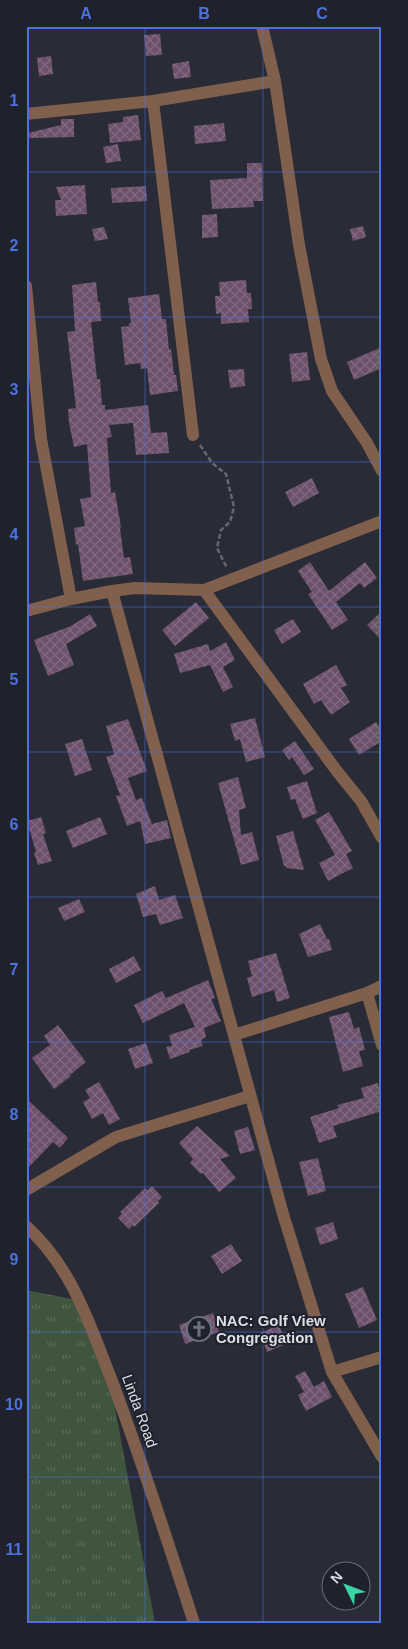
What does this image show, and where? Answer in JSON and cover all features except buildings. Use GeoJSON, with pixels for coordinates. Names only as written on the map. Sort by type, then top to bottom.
{"type":"FeatureCollection","features":[{"type":"Feature","properties":{"kind":"street"},"geometry":{"type":"LineString","coordinates":[[262,26],[275,81],[299,245],[322,360],[332,391],[367,443],[382,471]]}},
{"type":"Feature","properties":{"kind":"street"},"geometry":{"type":"LineString","coordinates":[[26,114],[153,101],[275,81]]}},
{"type":"Feature","properties":{"kind":"street"},"geometry":{"type":"LineString","coordinates":[[153,101],[193,436]]}},
{"type":"Feature","properties":{"kind":"street"},"geometry":{"type":"LineString","coordinates":[[26,286],[42,439],[71,599]]}},
{"type":"Feature","properties":{"kind":"street"},"geometry":{"type":"LineString","coordinates":[[26,612],[71,599],[135,588],[204,590],[382,521]]}},
{"type":"Feature","properties":{"kind":"street"},"geometry":{"type":"LineString","coordinates":[[204,590],[330,762],[361,801],[382,838]]}},
{"type":"Feature","properties":{"kind":"street"},"geometry":{"type":"LineString","coordinates":[[112,591],[283,1214],[332,1372],[382,1457]]}},
{"type":"Feature","properties":{"kind":"street"},"geometry":{"type":"LineString","coordinates":[[234,1035],[367,993],[382,986]]}},
{"type":"Feature","properties":{"kind":"street"},"geometry":{"type":"LineString","coordinates":[[367,993],[382,1046]]}},
{"type":"Feature","properties":{"kind":"street"},"geometry":{"type":"LineString","coordinates":[[26,1190],[116,1137],[250,1096]]}},
{"type":"Feature","properties":{"kind":"street","name":"Linda Road"},"geometry":{"type":"LineString","coordinates":[[26,1226],[36,1235],[70,1279],[84,1308],[132,1434],[194,1623]]}},
{"type":"Feature","properties":{"kind":"street"},"geometry":{"type":"LineString","coordinates":[[332,1372],[382,1357]]}},
{"type":"Feature","properties":{"kind":"path"},"geometry":{"type":"LineString","coordinates":[[193,436],[212,464],[226,474],[234,507],[230,522],[221,530],[217,548],[232,579]]}},
{"type":"Feature","properties":{"kind":"green space"},"geometry":{"type":"Polygon","coordinates":[[[26,1290],[72,1299],[107,1364],[155,1623],[26,1623],[26,1290]]]}},
{"type":"Feature","properties":{"kind":"place","name":"NAC: Golf View Congregation"},"geometry":{"type":"Point","coordinates":[199,1329]}}]}
